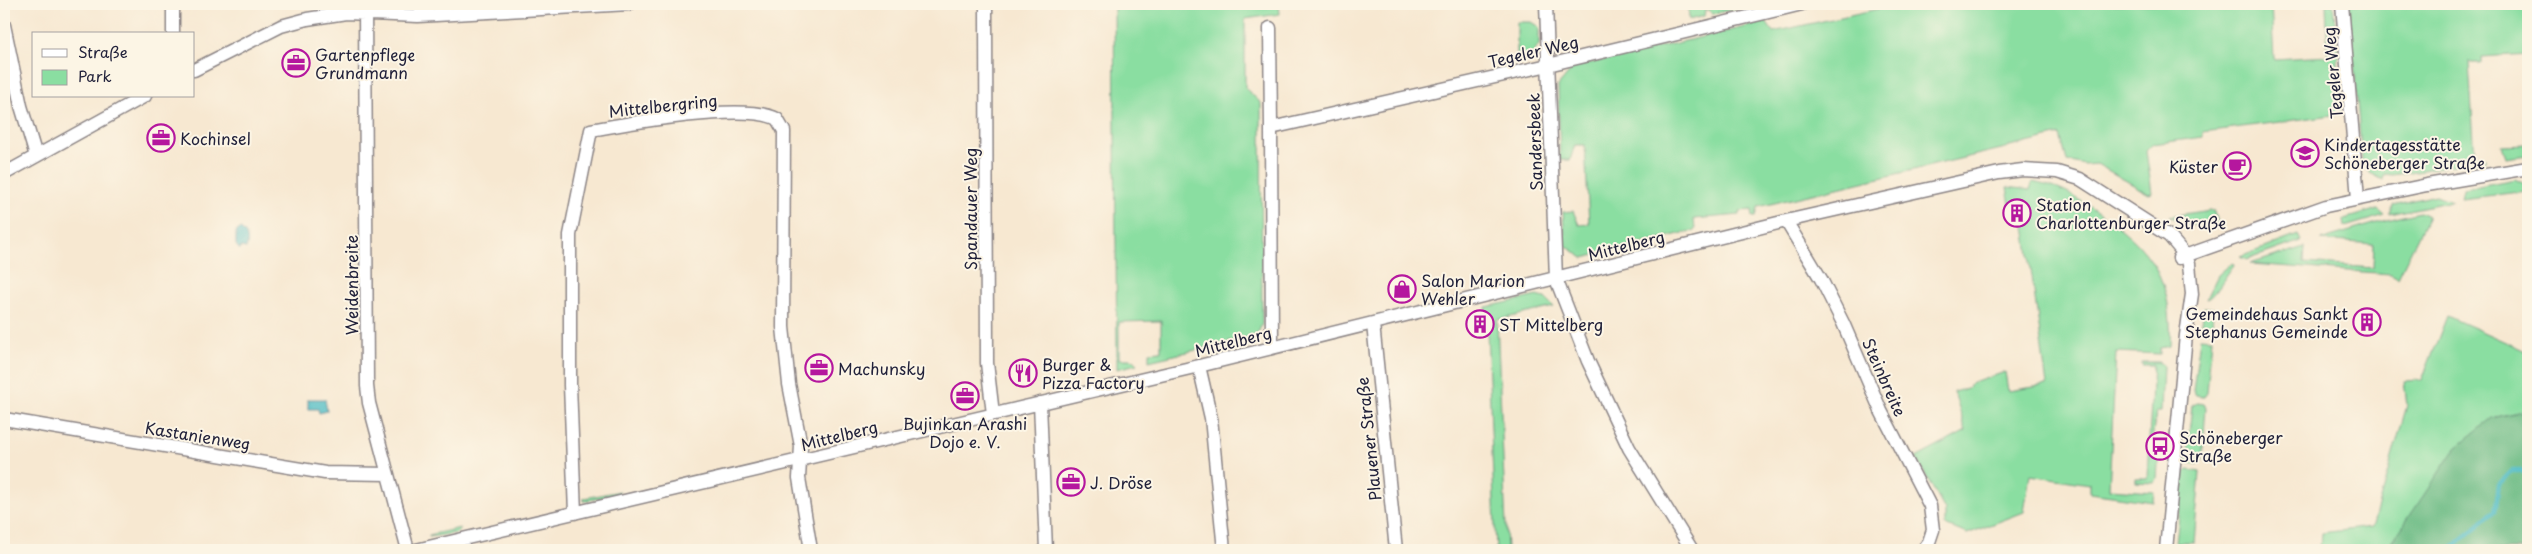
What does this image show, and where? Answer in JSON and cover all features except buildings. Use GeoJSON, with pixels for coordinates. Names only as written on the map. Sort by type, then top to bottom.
{"type":"FeatureCollection","features":[{"type":"Feature","properties":{"kind":"street"},"geometry":{"type":"LineString","coordinates":[[173,4],[174,32]]}},
{"type":"Feature","properties":{"kind":"street"},"geometry":{"type":"LineString","coordinates":[[195,69],[281,26],[322,16],[365,9],[418,16],[629,4]]}},
{"type":"Feature","properties":{"kind":"street","name":"Spandauer Weg"},"geometry":{"type":"LineString","coordinates":[[986,4],[987,363],[993,414]]}},
{"type":"Feature","properties":{"kind":"street","name":"Sandersbeek"},"geometry":{"type":"LineString","coordinates":[[1546,4],[1556,279]]}},
{"type":"Feature","properties":{"kind":"street","name":"Tegeler Weg"},"geometry":{"type":"LineString","coordinates":[[1272,128],[1548,65],[1802,4]]}},
{"type":"Feature","properties":{"kind":"street","name":"Tegeler Weg"},"geometry":{"type":"LineString","coordinates":[[2342,4],[2358,199]]}},
{"type":"Feature","properties":{"kind":"street","name":"Weidenbreite"},"geometry":{"type":"LineString","coordinates":[[365,9],[367,386],[369,403],[408,550]]}},
{"type":"Feature","properties":{"kind":"street"},"geometry":{"type":"LineString","coordinates":[[4,25],[21,106],[36,156]]}},
{"type":"Feature","properties":{"kind":"street"},"geometry":{"type":"LineString","coordinates":[[1270,28],[1272,348]]}},
{"type":"Feature","properties":{"kind":"street"},"geometry":{"type":"LineString","coordinates":[[4,174],[141,98]]}},
{"type":"Feature","properties":{"kind":"street","name":"Mittelbergring"},"geometry":{"type":"LineString","coordinates":[[575,513],[570,385],[570,235],[591,130],[652,119],[750,112],[764,113],[777,119],[784,131],[783,327],[788,384],[802,446],[800,461]]}},
{"type":"Feature","properties":{"kind":"street"},"geometry":{"type":"LineString","coordinates":[[2166,550],[2186,334],[2184,261],[2326,206],[2528,168]]}},
{"type":"Feature","properties":{"kind":"street","name":"Mittelberg"},"geometry":{"type":"LineString","coordinates":[[416,550],[1199,366],[1786,221],[1999,173],[2023,170],[2057,172],[2080,179],[2169,236],[2184,261]]}},
{"type":"Feature","properties":{"kind":"street","name":"Steinbreite"},"geometry":{"type":"LineString","coordinates":[[1786,221],[1834,305],[1881,411],[1930,506],[1933,530],[1929,542],[1923,550]]}},
{"type":"Feature","properties":{"kind":"street"},"geometry":{"type":"LineString","coordinates":[[1556,279],[1588,361],[1628,448],[1692,550]]}},
{"type":"Feature","properties":{"kind":"street","name":"Plauener Straße"},"geometry":{"type":"LineString","coordinates":[[1373,324],[1396,550]]}},
{"type":"Feature","properties":{"kind":"street"},"geometry":{"type":"LineString","coordinates":[[1199,366],[1211,418],[1224,550]]}},
{"type":"Feature","properties":{"kind":"street"},"geometry":{"type":"LineString","coordinates":[[1040,403],[1046,550]]}},
{"type":"Feature","properties":{"kind":"street","name":"Kastanienweg"},"geometry":{"type":"LineString","coordinates":[[4,419],[325,473],[388,474]]}},
{"type":"Feature","properties":{"kind":"street"},"geometry":{"type":"LineString","coordinates":[[800,461],[798,478],[811,550]]}},
{"type":"Feature","properties":{"kind":"green space"},"geometry":{"type":"Polygon","coordinates":[[[1114,4],[1279,4],[1280,14],[1245,19],[1245,88],[1261,103],[1262,324],[1258,333],[1251,337],[1149,361],[1149,352],[1161,351],[1161,321],[1119,322],[1119,359],[1132,359],[1137,364],[1117,369],[1114,4]]]}},
{"type":"Feature","properties":{"kind":"green space"},"geometry":{"type":"Polygon","coordinates":[[[1688,4],[1757,4],[1713,14],[1709,10],[1705,10],[1704,16],[1689,20],[1688,4]]]}},
{"type":"Feature","properties":{"kind":"green space"},"geometry":{"type":"Polygon","coordinates":[[[1900,4],[2271,4],[2274,59],[2328,56],[2326,4],[2333,4],[2339,56],[2337,61],[2341,114],[2203,132],[2203,137],[2153,144],[2146,151],[2152,193],[2149,194],[2097,164],[2084,165],[2067,161],[2060,135],[1758,207],[1756,217],[1753,217],[1752,210],[1740,211],[1740,215],[1694,219],[1695,230],[1583,258],[1565,245],[1563,212],[1573,211],[1579,225],[1589,224],[1585,145],[1575,145],[1570,160],[1560,160],[1558,86],[1574,67],[1766,22],[1773,32],[1900,4]]]}},
{"type":"Feature","properties":{"kind":"green space"},"geometry":{"type":"Polygon","coordinates":[[[2349,4],[2528,4],[2528,54],[2481,57],[2481,63],[2469,63],[2475,157],[2485,157],[2485,160],[2392,175],[2384,174],[2383,180],[2370,173],[2362,161],[2349,4]]]}},
{"type":"Feature","properties":{"kind":"green space"},"geometry":{"type":"Polygon","coordinates":[[[1517,22],[1531,22],[1539,27],[1539,45],[1530,58],[1517,59],[1517,22]]]}},
{"type":"Feature","properties":{"kind":"green space"},"geometry":{"type":"Polygon","coordinates":[[[2528,144],[2528,155],[2506,158],[2502,145],[2528,144]]]}},
{"type":"Feature","properties":{"kind":"green space"},"geometry":{"type":"Polygon","coordinates":[[[2515,179],[2528,186],[2528,191],[2461,199],[2463,189],[2515,179]]]}},
{"type":"Feature","properties":{"kind":"green space"},"geometry":{"type":"Polygon","coordinates":[[[2032,182],[2050,186],[2075,197],[2117,225],[2145,253],[2163,284],[2168,302],[2170,346],[2160,348],[2160,354],[2116,352],[2109,489],[2154,492],[2153,502],[2090,493],[2090,484],[2030,475],[2024,512],[1967,534],[1945,525],[1945,510],[1916,458],[1966,431],[1954,392],[1970,387],[1970,384],[2005,372],[2008,391],[2047,385],[2022,204],[2010,205],[2007,187],[2030,190],[2032,182]]]}},
{"type":"Feature","properties":{"kind":"green space"},"geometry":{"type":"Polygon","coordinates":[[[2436,195],[2452,201],[2390,214],[2393,205],[2436,195]]]}},
{"type":"Feature","properties":{"kind":"green space"},"geometry":{"type":"Polygon","coordinates":[[[2378,209],[2385,215],[2345,227],[2344,219],[2378,209]]]}},
{"type":"Feature","properties":{"kind":"green space"},"geometry":{"type":"Polygon","coordinates":[[[2211,210],[2214,212],[2218,227],[2186,225],[2170,216],[2211,210]]]}},
{"type":"Feature","properties":{"kind":"green space"},"geometry":{"type":"Polygon","coordinates":[[[2420,212],[2428,216],[2398,278],[2391,274],[2250,264],[2305,247],[2304,263],[2373,268],[2374,244],[2320,240],[2420,212]]]}},
{"type":"Feature","properties":{"kind":"green space"},"geometry":{"type":"Polygon","coordinates":[[[2298,235],[2301,241],[2247,260],[2240,257],[2298,235]]]}},
{"type":"Feature","properties":{"kind":"green space"},"geometry":{"type":"Polygon","coordinates":[[[2233,262],[2234,265],[2217,290],[2206,299],[2218,275],[2233,262]]]}},
{"type":"Feature","properties":{"kind":"green space"},"geometry":{"type":"Polygon","coordinates":[[[1537,296],[1545,298],[1554,307],[1497,320],[1507,550],[1496,550],[1486,307],[1537,296]]]}},
{"type":"Feature","properties":{"kind":"green space"},"geometry":{"type":"Polygon","coordinates":[[[2204,307],[2213,308],[2212,331],[2201,330],[2204,307]]]}},
{"type":"Feature","properties":{"kind":"green space"},"geometry":{"type":"Polygon","coordinates":[[[2447,316],[2528,352],[2528,410],[2492,418],[2385,550],[2320,550],[2321,533],[2372,527],[2407,405],[2404,381],[2422,380],[2447,316]]]}},
{"type":"Feature","properties":{"kind":"green space"},"geometry":{"type":"Polygon","coordinates":[[[2200,338],[2212,339],[2207,392],[2204,396],[2196,395],[2193,391],[2200,338]]]}},
{"type":"Feature","properties":{"kind":"green space"},"geometry":{"type":"Polygon","coordinates":[[[1251,341],[1252,345],[1217,353],[1216,349],[1251,341]]]}},
{"type":"Feature","properties":{"kind":"green space"},"geometry":{"type":"Polygon","coordinates":[[[2142,362],[2158,362],[2163,365],[2161,412],[2156,412],[2152,440],[2159,447],[2157,480],[2154,483],[2136,482],[2136,478],[2147,478],[2153,365],[2142,365],[2142,362]]]}},
{"type":"Feature","properties":{"kind":"green space"},"geometry":{"type":"Polygon","coordinates":[[[2197,403],[2204,404],[2206,407],[2202,461],[2198,464],[2188,463],[2186,460],[2192,406],[2197,403]]]}},
{"type":"Feature","properties":{"kind":"green space"},"geometry":{"type":"Polygon","coordinates":[[[2528,410],[2528,550],[2385,550],[2456,447],[2492,418],[2528,410]]]}},
{"type":"Feature","properties":{"kind":"green space"},"geometry":{"type":"Polygon","coordinates":[[[2188,470],[2200,472],[2194,542],[2176,542],[2184,473],[2188,470]]]}},
{"type":"Feature","properties":{"kind":"green space"},"geometry":{"type":"Polygon","coordinates":[[[620,491],[618,495],[584,501],[584,498],[620,491]]]}},
{"type":"Feature","properties":{"kind":"green space"},"geometry":{"type":"Polygon","coordinates":[[[460,528],[457,533],[429,537],[429,535],[460,528]]]}},
{"type":"Feature","properties":{"kind":"water"},"geometry":{"type":"Polygon","coordinates":[[[240,229],[247,237],[247,243],[246,248],[241,247],[240,250],[236,245],[236,232],[240,229]]]}},
{"type":"Feature","properties":{"kind":"water"},"geometry":{"type":"Polygon","coordinates":[[[308,399],[325,399],[327,411],[319,413],[318,409],[308,409],[308,399]]]}},
{"type":"Feature","properties":{"kind":"waterway"},"geometry":{"type":"LineString","coordinates":[[2449,550],[2495,511],[2499,484],[2512,471],[2522,471],[2528,475]]}},
{"type":"Feature","properties":{"kind":"place","name":"Gartenpflege Grundmann"},"geometry":{"type":"Point","coordinates":[296,63]}},
{"type":"Feature","properties":{"kind":"place","name":"Kochinsel"},"geometry":{"type":"Point","coordinates":[161,138]}},
{"type":"Feature","properties":{"kind":"place","name":"Kindertagesstätte Schöneberger Straße"},"geometry":{"type":"Point","coordinates":[2305,153]}},
{"type":"Feature","properties":{"kind":"place","name":"Küster"},"geometry":{"type":"Point","coordinates":[2237,166]}},
{"type":"Feature","properties":{"kind":"place","name":"Station Charlottenburger Straße"},"geometry":{"type":"Point","coordinates":[2017,213]}},
{"type":"Feature","properties":{"kind":"place","name":"Salon Marion Wehler"},"geometry":{"type":"Point","coordinates":[1402,289]}},
{"type":"Feature","properties":{"kind":"place","name":"Gemeindehaus Sankt Stephanus Gemeinde"},"geometry":{"type":"Point","coordinates":[2367,322]}},
{"type":"Feature","properties":{"kind":"place","name":"ST Mittelberg"},"geometry":{"type":"Point","coordinates":[1480,324]}},
{"type":"Feature","properties":{"kind":"place","name":"Machunsky"},"geometry":{"type":"Point","coordinates":[819,368]}},
{"type":"Feature","properties":{"kind":"place","name":"Burger & Pizza Factory"},"geometry":{"type":"Point","coordinates":[1023,373]}},
{"type":"Feature","properties":{"kind":"place","name":"Bujinkan Arashi Dojo e. V."},"geometry":{"type":"Point","coordinates":[965,396]}},
{"type":"Feature","properties":{"kind":"place","name":"Schöneberger Straße"},"geometry":{"type":"Point","coordinates":[2160,446]}},
{"type":"Feature","properties":{"kind":"place","name":"J. Dröse"},"geometry":{"type":"Point","coordinates":[1071,482]}}]}
